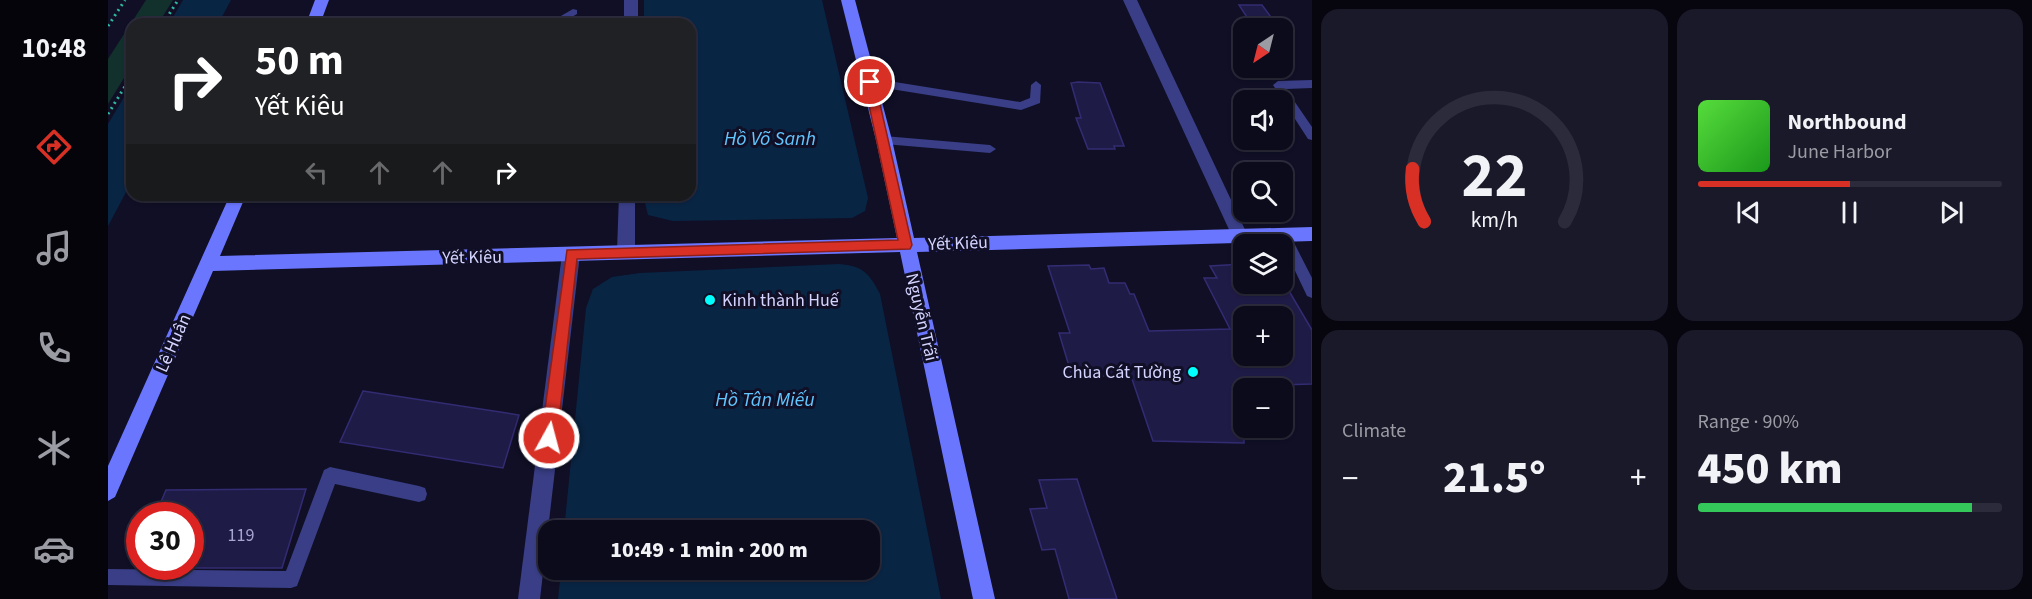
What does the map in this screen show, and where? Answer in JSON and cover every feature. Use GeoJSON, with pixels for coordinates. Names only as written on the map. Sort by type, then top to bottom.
{"type":"FeatureCollection","features":[{"type":"Feature","properties":{"kind":"street"},"geometry":{"type":"LineString","coordinates":[[315,18],[322,0]]}},
{"type":"Feature","properties":{"kind":"street"},"geometry":{"type":"LineString","coordinates":[[631,0],[631,18]]}},
{"type":"Feature","properties":{"kind":"street","name":"Nguyễn Trãi"},"geometry":{"type":"LineString","coordinates":[[848,0],[884,140],[984,599]]}},
{"type":"Feature","properties":{"kind":"street"},"geometry":{"type":"LineString","coordinates":[[1130,0],[1239,234]]}},
{"type":"Feature","properties":{"kind":"street","name":"Lê Huân"},"geometry":{"type":"LineString","coordinates":[[109,485],[235,201]]}},
{"type":"Feature","properties":{"kind":"street"},"geometry":{"type":"LineString","coordinates":[[626,251],[627,201]]}},
{"type":"Feature","properties":{"kind":"street","name":"Yết Kiêu"},"geometry":{"type":"LineString","coordinates":[[1293,235],[1312,234]]}},
{"type":"Feature","properties":{"kind":"street","name":"Yết Kiêu"},"geometry":{"type":"LineString","coordinates":[[208,264],[1233,236]]}},
{"type":"Feature","properties":{"kind":"street"},"geometry":{"type":"LineString","coordinates":[[529,599],[571,254]]}},
{"type":"Feature","properties":{"kind":"lane"},"geometry":{"type":"LineString","coordinates":[[562,18],[573,12]]}},
{"type":"Feature","properties":{"kind":"lane"},"geometry":{"type":"LineString","coordinates":[[870,82],[1021,106],[1036,100],[1036,85]]}},
{"type":"Feature","properties":{"kind":"lane"},"geometry":{"type":"LineString","coordinates":[[1312,84],[1278,85],[1312,136]]}},
{"type":"Feature","properties":{"kind":"lane"},"geometry":{"type":"LineString","coordinates":[[884,140],[990,149]]}},
{"type":"Feature","properties":{"kind":"lane"},"geometry":{"type":"LineString","coordinates":[[1293,253],[1312,292]]}},
{"type":"Feature","properties":{"kind":"lane"},"geometry":{"type":"LineString","coordinates":[[108,577],[291,580],[330,476],[419,494]]}},
{"type":"Feature","properties":{"kind":"path"},"geometry":{"type":"LineString","coordinates":[[108,26],[125,0]]}},
{"type":"Feature","properties":{"kind":"path"},"geometry":{"type":"LineString","coordinates":[[167,18],[178,0]]}},
{"type":"Feature","properties":{"kind":"path"},"geometry":{"type":"LineString","coordinates":[[108,114],[126,85]]}},
{"type":"Feature","properties":{"kind":"green space"},"geometry":{"type":"Polygon","coordinates":[[[146,0],[173,0],[162,18],[134,18],[146,0]]]}},
{"type":"Feature","properties":{"kind":"green space"},"geometry":{"type":"Polygon","coordinates":[[[126,31],[126,75],[108,104],[108,59],[126,31]]]}},
{"type":"Feature","properties":{"kind":"water"},"geometry":{"type":"Polygon","coordinates":[[[183,0],[231,0],[221,18],[172,18],[183,0]]]}},
{"type":"Feature","properties":{"kind":"water","name":"Hồ Võ Sanh"},"geometry":{"type":"Polygon","coordinates":[[[644,0],[822,0],[868,198],[865,211],[852,218],[673,221],[648,215],[644,201],[696,201],[696,18],[644,18],[644,0]]]}},
{"type":"Feature","properties":{"kind":"water"},"geometry":{"type":"Polygon","coordinates":[[[126,94],[126,192],[108,226],[108,124],[126,94]]]}},
{"type":"Feature","properties":{"kind":"water","name":"Hồ Tân Miếu"},"geometry":{"type":"Polygon","coordinates":[[[839,264],[860,269],[869,276],[880,294],[941,599],[558,599],[560,580],[880,580],[880,520],[565,520],[586,308],[593,289],[612,277],[640,273],[839,264]]]}},
{"type":"Feature","properties":{"kind":"building"},"geometry":{"type":"Polygon","coordinates":[[[1239,5],[1262,5],[1272,18],[1247,18],[1239,5]]]}},
{"type":"Feature","properties":{"kind":"building"},"geometry":{"type":"Polygon","coordinates":[[[1071,83],[1100,83],[1124,146],[1114,146],[1115,149],[1088,149],[1076,118],[1081,118],[1071,83]]]}},
{"type":"Feature","properties":{"kind":"building"},"geometry":{"type":"Polygon","coordinates":[[[1089,265],[1091,269],[1104,268],[1109,283],[1125,283],[1130,294],[1134,294],[1149,331],[1230,329],[1204,278],[1217,278],[1210,266],[1233,265],[1233,294],[1291,294],[1312,330],[1312,384],[1293,385],[1293,378],[1233,378],[1233,438],[1244,438],[1244,443],[1153,441],[1131,376],[1072,376],[1059,333],[1070,333],[1048,266],[1089,265]]]}},
{"type":"Feature","properties":{"kind":"building"},"geometry":{"type":"Polygon","coordinates":[[[363,391],[519,415],[503,468],[340,442],[363,391]]]}},
{"type":"Feature","properties":{"kind":"building"},"geometry":{"type":"Polygon","coordinates":[[[1077,479],[1117,599],[1069,599],[1055,549],[1042,550],[1030,509],[1047,508],[1039,480],[1077,479]]]}},
{"type":"Feature","properties":{"kind":"building"},"geometry":{"type":"Polygon","coordinates":[[[306,489],[282,568],[204,568],[204,502],[161,502],[166,490],[306,489]]]}},
{"type":"Feature","properties":{"kind":"place","name":"Kinh thành Huế"},"geometry":{"type":"Point","coordinates":[710,300]}},
{"type":"Feature","properties":{"kind":"place","name":"Chùa Cát Tường"},"geometry":{"type":"Point","coordinates":[1193,372]}},
{"type":"Feature","properties":{"kind":"route"},"geometry":{"type":"LineString","coordinates":[[549,438],[571,254],[906,245],[870,82]]}}]}
